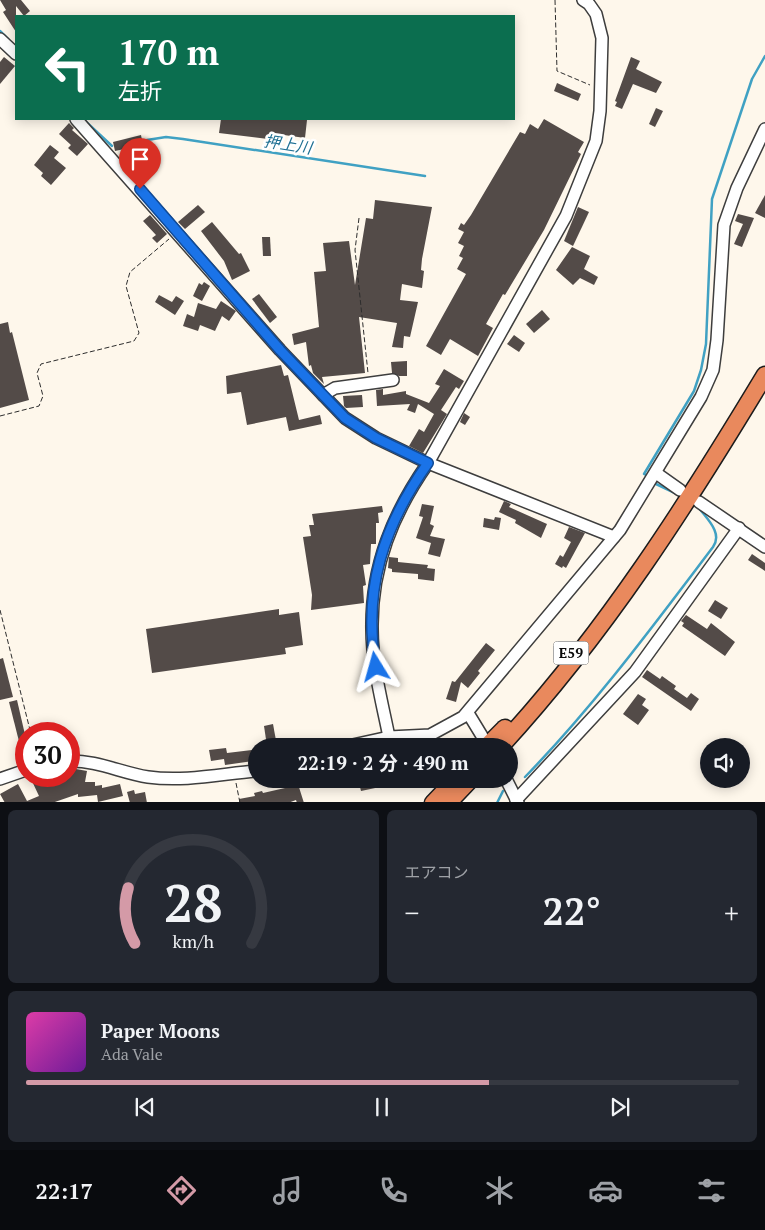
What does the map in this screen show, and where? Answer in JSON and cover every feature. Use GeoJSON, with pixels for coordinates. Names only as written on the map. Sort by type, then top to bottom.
{"type":"FeatureCollection","features":[{"type":"Feature","properties":{"kind":"highway","name":"E59"},"geometry":{"type":"LineString","coordinates":[[508,738],[559,681],[606,620],[715,458],[765,374]]}},
{"type":"Feature","properties":{"kind":"highway","name":"E59"},"geometry":{"type":"LineString","coordinates":[[488,738],[540,691],[650,556]]}},
{"type":"Feature","properties":{"kind":"highway"},"geometry":{"type":"LineString","coordinates":[[434,802],[447,788]]}},
{"type":"Feature","properties":{"kind":"highway"},"geometry":{"type":"LineString","coordinates":[[449,802],[462,788]]}},
{"type":"Feature","properties":{"kind":"street"},"geometry":{"type":"LineString","coordinates":[[584,0],[592,9],[600,25],[601,90],[596,141],[566,216],[428,463],[406,495],[393,522],[381,558],[374,593],[372,630],[373,650],[389,738],[430,735],[452,725],[468,713],[614,536],[656,473],[701,397],[712,370],[717,340],[724,225],[733,197],[765,129]]}},
{"type":"Feature","properties":{"kind":"street"},"geometry":{"type":"LineString","coordinates":[[0,39],[15,53]]}},
{"type":"Feature","properties":{"kind":"street"},"geometry":{"type":"LineString","coordinates":[[77,120],[178,231],[280,350],[345,418],[359,429],[428,463],[614,536]]}},
{"type":"Feature","properties":{"kind":"street"},"geometry":{"type":"LineString","coordinates":[[323,394],[336,388],[393,380]]}},
{"type":"Feature","properties":{"kind":"street"},"geometry":{"type":"LineString","coordinates":[[656,473],[680,490]]}},
{"type":"Feature","properties":{"kind":"street"},"geometry":{"type":"LineString","coordinates":[[699,502],[765,547]]}},
{"type":"Feature","properties":{"kind":"street"},"geometry":{"type":"LineString","coordinates":[[510,788],[517,801],[636,672],[739,528]]}},
{"type":"Feature","properties":{"kind":"street"},"geometry":{"type":"LineString","coordinates":[[468,713],[483,738]]}},
{"type":"Feature","properties":{"kind":"street"},"geometry":{"type":"LineString","coordinates":[[80,761],[138,775],[162,778],[192,778],[248,772]]}},
{"type":"Feature","properties":{"kind":"street"},"geometry":{"type":"LineString","coordinates":[[0,779],[15,774]]}},
{"type":"Feature","properties":{"kind":"path"},"geometry":{"type":"LineString","coordinates":[[555,0],[557,71],[601,90]]}},
{"type":"Feature","properties":{"kind":"path"},"geometry":{"type":"LineString","coordinates":[[359,218],[355,250],[369,383]]}},
{"type":"Feature","properties":{"kind":"path"},"geometry":{"type":"LineString","coordinates":[[0,416],[40,406],[43,396],[37,373],[41,364],[134,341],[139,332],[126,286],[127,279],[130,272],[178,231]]}},
{"type":"Feature","properties":{"kind":"path"},"geometry":{"type":"LineString","coordinates":[[0,610],[28,722]]}},
{"type":"Feature","properties":{"kind":"path"},"geometry":{"type":"LineString","coordinates":[[234,773],[240,802]]}},
{"type":"Feature","properties":{"kind":"building"},"geometry":{"type":"Polygon","coordinates":[[[0,0],[21,0],[30,11],[23,15],[16,6],[15,30],[3,12],[6,10],[0,0]]]}},
{"type":"Feature","properties":{"kind":"building"},"geometry":{"type":"Polygon","coordinates":[[[4,57],[15,66],[0,84],[0,62],[4,57]]]}},
{"type":"Feature","properties":{"kind":"building"},"geometry":{"type":"Polygon","coordinates":[[[631,57],[640,61],[636,69],[662,82],[656,93],[633,84],[622,109],[615,106],[617,102],[615,101],[631,57]]]}},
{"type":"Feature","properties":{"kind":"building"},"geometry":{"type":"Polygon","coordinates":[[[557,83],[581,94],[578,101],[554,91],[557,83]]]}},
{"type":"Feature","properties":{"kind":"building"},"geometry":{"type":"Polygon","coordinates":[[[656,108],[663,111],[655,127],[649,124],[656,108]]]}},
{"type":"Feature","properties":{"kind":"building"},"geometry":{"type":"Polygon","coordinates":[[[544,119],[584,142],[578,152],[581,154],[544,230],[486,324],[493,328],[478,356],[450,339],[441,355],[426,346],[466,274],[457,269],[463,258],[459,256],[464,246],[458,243],[464,232],[458,229],[461,223],[464,225],[471,215],[520,132],[525,134],[530,124],[538,129],[544,119]]]}},
{"type":"Feature","properties":{"kind":"building"},"geometry":{"type":"Polygon","coordinates":[[[221,120],[307,120],[305,138],[277,134],[276,140],[219,133],[221,120]]]}},
{"type":"Feature","properties":{"kind":"building"},"geometry":{"type":"Polygon","coordinates":[[[69,123],[74,128],[72,130],[88,144],[77,156],[68,148],[71,145],[59,134],[69,123]]]}},
{"type":"Feature","properties":{"kind":"building"},"geometry":{"type":"Polygon","coordinates":[[[141,135],[143,145],[115,151],[113,142],[141,135]]]}},
{"type":"Feature","properties":{"kind":"building"},"geometry":{"type":"Polygon","coordinates":[[[50,145],[59,152],[54,158],[66,168],[51,185],[41,176],[43,173],[34,165],[50,145]]]}},
{"type":"Feature","properties":{"kind":"building"},"geometry":{"type":"Polygon","coordinates":[[[146,151],[155,164],[148,169],[151,172],[142,178],[128,163],[146,151]]]}},
{"type":"Feature","properties":{"kind":"building"},"geometry":{"type":"Polygon","coordinates":[[[765,195],[765,218],[755,213],[765,195]]]}},
{"type":"Feature","properties":{"kind":"building"},"geometry":{"type":"Polygon","coordinates":[[[375,200],[432,207],[422,259],[421,270],[424,271],[422,288],[402,284],[400,300],[418,302],[410,337],[404,336],[403,348],[392,347],[397,323],[359,317],[365,373],[322,377],[324,384],[313,373],[311,365],[309,366],[306,342],[294,345],[292,334],[319,327],[314,272],[326,271],[323,243],[349,241],[355,285],[366,218],[373,219],[375,200]]]}},
{"type":"Feature","properties":{"kind":"building"},"geometry":{"type":"Polygon","coordinates":[[[198,205],[205,212],[185,229],[178,222],[198,205]]]}},
{"type":"Feature","properties":{"kind":"building"},"geometry":{"type":"Polygon","coordinates":[[[578,207],[589,212],[573,246],[564,241],[578,207]]]}},
{"type":"Feature","properties":{"kind":"building"},"geometry":{"type":"Polygon","coordinates":[[[738,214],[754,218],[742,247],[734,244],[743,224],[735,221],[738,214]]]}},
{"type":"Feature","properties":{"kind":"building"},"geometry":{"type":"Polygon","coordinates":[[[150,215],[167,234],[157,243],[152,238],[156,235],[143,221],[150,215]]]}},
{"type":"Feature","properties":{"kind":"building"},"geometry":{"type":"Polygon","coordinates":[[[212,222],[239,254],[241,253],[250,271],[232,280],[224,261],[201,231],[212,222]]]}},
{"type":"Feature","properties":{"kind":"building"},"geometry":{"type":"Polygon","coordinates":[[[262,237],[270,237],[271,256],[263,256],[262,237]]]}},
{"type":"Feature","properties":{"kind":"building"},"geometry":{"type":"Polygon","coordinates":[[[572,247],[590,256],[584,269],[598,277],[594,285],[580,278],[573,285],[556,270],[572,247]]]}},
{"type":"Feature","properties":{"kind":"building"},"geometry":{"type":"Polygon","coordinates":[[[204,282],[210,286],[202,301],[193,296],[199,283],[202,285],[204,282]]]}},
{"type":"Feature","properties":{"kind":"building"},"geometry":{"type":"Polygon","coordinates":[[[259,294],[277,317],[270,323],[252,299],[259,294]]]}},
{"type":"Feature","properties":{"kind":"building"},"geometry":{"type":"Polygon","coordinates":[[[159,295],[172,302],[176,296],[184,301],[175,315],[155,302],[159,295]]]}},
{"type":"Feature","properties":{"kind":"building"},"geometry":{"type":"Polygon","coordinates":[[[221,301],[236,311],[229,321],[222,316],[215,331],[200,325],[198,331],[183,326],[187,314],[194,317],[198,303],[216,309],[221,301]]]}},
{"type":"Feature","properties":{"kind":"building"},"geometry":{"type":"Polygon","coordinates":[[[542,310],[550,319],[534,333],[526,324],[542,310]]]}},
{"type":"Feature","properties":{"kind":"building"},"geometry":{"type":"Polygon","coordinates":[[[8,322],[29,400],[0,408],[0,324],[8,322]]]}},
{"type":"Feature","properties":{"kind":"building"},"geometry":{"type":"Polygon","coordinates":[[[514,335],[525,343],[519,352],[507,344],[514,335]]]}},
{"type":"Feature","properties":{"kind":"building"},"geometry":{"type":"Polygon","coordinates":[[[407,361],[407,376],[399,376],[392,373],[391,362],[407,361]]]}},
{"type":"Feature","properties":{"kind":"building"},"geometry":{"type":"Polygon","coordinates":[[[281,365],[284,376],[288,375],[299,420],[320,415],[322,424],[289,431],[286,417],[247,425],[241,392],[227,394],[226,376],[281,365]]]}},
{"type":"Feature","properties":{"kind":"building"},"geometry":{"type":"Polygon","coordinates":[[[444,369],[464,381],[459,389],[456,387],[441,410],[447,414],[423,453],[409,446],[419,429],[424,432],[434,414],[418,404],[415,413],[407,410],[410,404],[377,406],[376,390],[383,389],[383,395],[406,391],[406,394],[429,403],[440,386],[435,384],[444,369]]]}},
{"type":"Feature","properties":{"kind":"building"},"geometry":{"type":"Polygon","coordinates":[[[362,395],[363,407],[346,408],[344,406],[343,396],[362,395]]]}},
{"type":"Feature","properties":{"kind":"building"},"geometry":{"type":"Polygon","coordinates":[[[464,413],[470,417],[465,425],[460,422],[464,413]]]}},
{"type":"Feature","properties":{"kind":"building"},"geometry":{"type":"Polygon","coordinates":[[[504,501],[511,504],[509,507],[547,524],[541,538],[515,523],[516,520],[499,512],[504,501]]]}},
{"type":"Feature","properties":{"kind":"building"},"geometry":{"type":"Polygon","coordinates":[[[422,504],[434,506],[430,524],[434,526],[430,536],[445,539],[440,557],[428,554],[431,543],[416,538],[423,517],[419,516],[422,504]]]}},
{"type":"Feature","properties":{"kind":"building"},"geometry":{"type":"Polygon","coordinates":[[[382,506],[383,512],[378,513],[379,523],[376,523],[376,544],[371,544],[370,564],[363,565],[366,585],[363,586],[364,603],[311,610],[312,595],[303,537],[311,536],[309,525],[314,525],[312,514],[382,506]]]}},
{"type":"Feature","properties":{"kind":"building"},"geometry":{"type":"Polygon","coordinates":[[[495,517],[501,518],[499,530],[483,527],[484,518],[494,520],[495,517]]]}},
{"type":"Feature","properties":{"kind":"building"},"geometry":{"type":"Polygon","coordinates":[[[569,527],[585,533],[566,568],[563,566],[562,568],[555,564],[560,555],[563,557],[571,542],[564,538],[569,527]]]}},
{"type":"Feature","properties":{"kind":"building"},"geometry":{"type":"Polygon","coordinates":[[[752,554],[765,563],[765,571],[748,560],[752,554]]]}},
{"type":"Feature","properties":{"kind":"building"},"geometry":{"type":"Polygon","coordinates":[[[389,557],[398,558],[398,562],[428,565],[427,568],[435,569],[434,581],[418,579],[418,574],[392,572],[392,569],[388,568],[389,557]]]}},
{"type":"Feature","properties":{"kind":"building"},"geometry":{"type":"Polygon","coordinates":[[[715,600],[728,608],[721,619],[708,611],[715,600]]]}},
{"type":"Feature","properties":{"kind":"building"},"geometry":{"type":"Polygon","coordinates":[[[279,609],[279,615],[299,612],[303,645],[285,648],[286,654],[152,673],[146,629],[279,609]]]}},
{"type":"Feature","properties":{"kind":"building"},"geometry":{"type":"Polygon","coordinates":[[[686,615],[707,629],[711,623],[735,642],[725,656],[682,626],[684,623],[681,621],[686,615]]]}},
{"type":"Feature","properties":{"kind":"building"},"geometry":{"type":"Polygon","coordinates":[[[486,643],[495,650],[478,671],[480,673],[468,688],[461,682],[456,702],[446,699],[452,681],[455,682],[486,643]]]}},
{"type":"Feature","properties":{"kind":"building"},"geometry":{"type":"Polygon","coordinates":[[[3,658],[13,697],[0,700],[0,659],[3,658]]]}},
{"type":"Feature","properties":{"kind":"building"},"geometry":{"type":"Polygon","coordinates":[[[647,670],[660,679],[662,676],[676,686],[674,689],[687,698],[691,693],[699,699],[691,711],[642,677],[647,670]]]}},
{"type":"Feature","properties":{"kind":"building"},"geometry":{"type":"Polygon","coordinates":[[[638,694],[646,699],[642,705],[649,710],[638,725],[623,714],[638,694]]]}},
{"type":"Feature","properties":{"kind":"building"},"geometry":{"type":"Polygon","coordinates":[[[17,700],[22,722],[15,722],[15,726],[9,702],[17,700]]]}},
{"type":"Feature","properties":{"kind":"building"},"geometry":{"type":"Polygon","coordinates":[[[273,724],[276,738],[266,738],[264,726],[273,724]]]}},
{"type":"Feature","properties":{"kind":"building"},"geometry":{"type":"Polygon","coordinates":[[[226,748],[227,753],[248,750],[248,762],[225,765],[224,759],[211,761],[209,750],[226,748]]]}},
{"type":"Feature","properties":{"kind":"building"},"geometry":{"type":"Polygon","coordinates":[[[80,770],[87,771],[85,782],[95,782],[95,786],[102,785],[102,788],[120,784],[123,796],[98,802],[97,795],[78,797],[78,794],[55,802],[4,802],[0,794],[15,786],[20,787],[27,801],[39,796],[35,787],[80,787],[80,770]]]}},
{"type":"Feature","properties":{"kind":"building"},"geometry":{"type":"Polygon","coordinates":[[[285,788],[299,788],[304,802],[297,802],[296,800],[291,802],[239,802],[239,799],[255,796],[254,793],[262,791],[263,793],[285,788]]]}},
{"type":"Feature","properties":{"kind":"building"},"geometry":{"type":"Polygon","coordinates":[[[360,788],[375,788],[361,791],[360,788]]]}},
{"type":"Feature","properties":{"kind":"building"},"geometry":{"type":"Polygon","coordinates":[[[134,790],[135,794],[145,792],[147,802],[130,802],[127,792],[134,790]]]}},
{"type":"Feature","properties":{"kind":"waterway","name":"押上川"},"geometry":{"type":"LineString","coordinates":[[0,31],[8,39]]}},
{"type":"Feature","properties":{"kind":"waterway"},"geometry":{"type":"LineString","coordinates":[[646,475],[644,474],[694,391],[701,370],[706,344],[712,199],[752,79],[765,56]]}},
{"type":"Feature","properties":{"kind":"waterway","name":"押上川"},"geometry":{"type":"LineString","coordinates":[[84,120],[112,146]]}},
{"type":"Feature","properties":{"kind":"waterway","name":"押上川"},"geometry":{"type":"LineString","coordinates":[[147,140],[166,137],[183,139],[425,176]]}},
{"type":"Feature","properties":{"kind":"waterway"},"geometry":{"type":"LineString","coordinates":[[656,484],[675,493]]}},
{"type":"Feature","properties":{"kind":"waterway"},"geometry":{"type":"LineString","coordinates":[[525,777],[599,694],[713,547],[716,542],[715,531],[710,521],[699,508]]}},
{"type":"Feature","properties":{"kind":"waterway"},"geometry":{"type":"LineString","coordinates":[[498,802],[503,791]]}},
{"type":"Feature","properties":{"kind":"route"},"geometry":{"type":"LineString","coordinates":[[140,189],[280,350],[345,418],[359,429],[428,463],[406,495],[393,522],[381,558],[372,610],[373,650],[376,667]]}}]}
